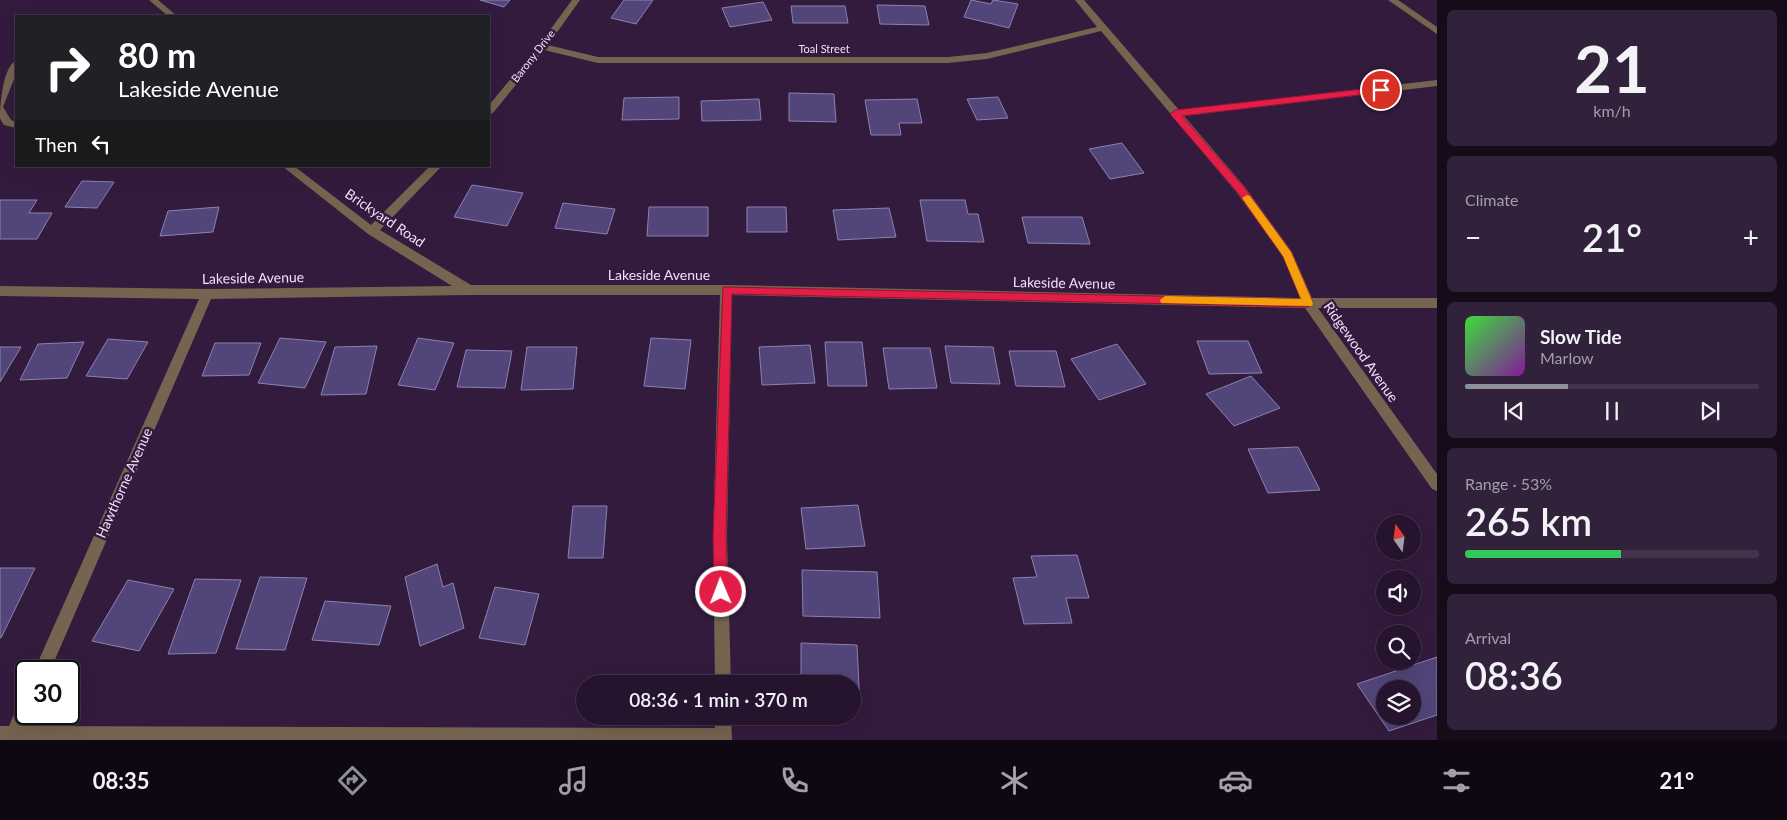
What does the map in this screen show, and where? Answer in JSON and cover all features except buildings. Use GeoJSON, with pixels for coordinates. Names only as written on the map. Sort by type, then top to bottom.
{"type":"FeatureCollection","features":[{"type":"Feature","properties":{"kind":"street"},"geometry":{"type":"LineString","coordinates":[[153,0],[172,15]]}},
{"type":"Feature","properties":{"kind":"street","name":"Barony Drive"},"geometry":{"type":"LineString","coordinates":[[490,110],[542,47],[576,0]]}},
{"type":"Feature","properties":{"kind":"street","name":"Ridgewood Avenue"},"geometry":{"type":"LineString","coordinates":[[1079,0],[1241,190],[1288,254],[1308,303],[1437,485]]}},
{"type":"Feature","properties":{"kind":"street"},"geometry":{"type":"LineString","coordinates":[[1392,0],[1437,31]]}},
{"type":"Feature","properties":{"kind":"street","name":"Toal Street"},"geometry":{"type":"LineString","coordinates":[[542,47],[598,60],[948,60],[987,56],[1103,28]]}},
{"type":"Feature","properties":{"kind":"street"},"geometry":{"type":"LineString","coordinates":[[0,105],[15,66]]}},
{"type":"Feature","properties":{"kind":"street"},"geometry":{"type":"LineString","coordinates":[[1175,114],[1437,83]]}},
{"type":"Feature","properties":{"kind":"street"},"geometry":{"type":"LineString","coordinates":[[0,110],[8,123],[15,125]]}},
{"type":"Feature","properties":{"kind":"street","name":"Brickyard Road"},"geometry":{"type":"LineString","coordinates":[[288,167],[372,231],[469,290]]}},
{"type":"Feature","properties":{"kind":"street"},"geometry":{"type":"LineString","coordinates":[[372,231],[437,167]]}},
{"type":"Feature","properties":{"kind":"street","name":"Lakeside Avenue"},"geometry":{"type":"LineString","coordinates":[[0,291],[207,294],[469,290],[726,290],[1308,303],[1437,303]]}},
{"type":"Feature","properties":{"kind":"street"},"geometry":{"type":"LineString","coordinates":[[723,675],[720,536],[726,290]]}},
{"type":"Feature","properties":{"kind":"street","name":"Hawthorne Avenue"},"geometry":{"type":"LineString","coordinates":[[47,660],[207,294]]}},
{"type":"Feature","properties":{"kind":"street"},"geometry":{"type":"LineString","coordinates":[[8,736],[15,724]]}},
{"type":"Feature","properties":{"kind":"street"},"geometry":{"type":"LineString","coordinates":[[8,736],[724,738],[723,725]]}},
{"type":"Feature","properties":{"kind":"slow traffic"},"geometry":{"type":"LineString","coordinates":[[1165,300],[1308,303],[1288,254],[1247,198]]}},
{"type":"Feature","properties":{"kind":"route"},"geometry":{"type":"LineString","coordinates":[[721,592],[720,536],[726,290],[1308,303],[1288,254],[1241,190],[1175,114],[1381,90]]}}]}
